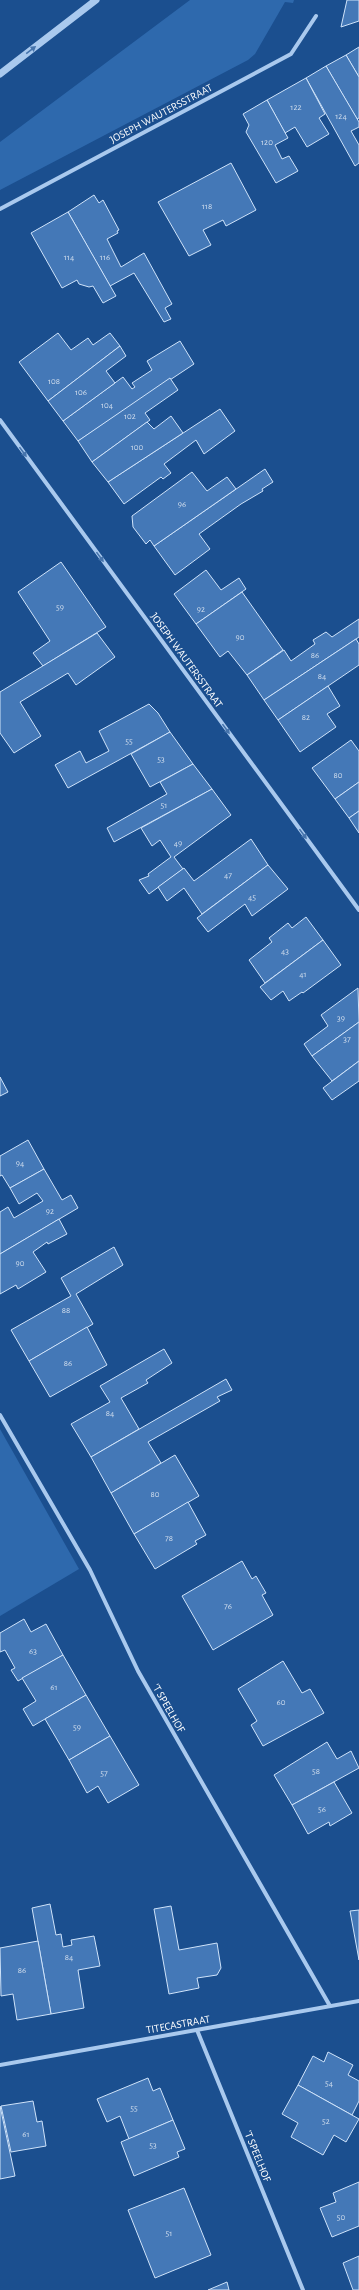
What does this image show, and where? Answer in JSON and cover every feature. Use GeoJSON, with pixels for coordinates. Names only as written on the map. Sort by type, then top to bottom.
{"type":"FeatureCollection","features":[{"type":"Feature","properties":{"kind":"street"},"geometry":{"type":"LineString","coordinates":[[0,74],[96,0]]}},
{"type":"Feature","properties":{"kind":"street","name":"JOSEPH WAUTERSSTRAAT"},"geometry":{"type":"LineString","coordinates":[[0,209],[291,54],[316,16]]}},
{"type":"Feature","properties":{"kind":"street","name":"JOSEPH WAUTERSSTRAAT"},"geometry":{"type":"LineString","coordinates":[[0,420],[359,910]]}},
{"type":"Feature","properties":{"kind":"street","name":"'T SPEELHOF"},"geometry":{"type":"LineString","coordinates":[[0,1414],[90,1570],[138,1671],[330,2006]]}},
{"type":"Feature","properties":{"kind":"street","name":"TITECASTRAAT"},"geometry":{"type":"LineString","coordinates":[[0,2065],[359,2001]]}},
{"type":"Feature","properties":{"kind":"street","name":"'T SPEELHOF"},"geometry":{"type":"LineString","coordinates":[[197,2030],[303,2290]]}},
{"type":"Feature","properties":{"kind":"shaded area"},"geometry":{"type":"Polygon","coordinates":[[[190,0],[294,0],[293,3],[285,2],[255,54],[248,60],[0,190],[0,142],[190,0]]]}},
{"type":"Feature","properties":{"kind":"shaded area"},"geometry":{"type":"Polygon","coordinates":[[[0,1429],[79,1569],[0,1616],[0,1429]]]}},
{"type":"Feature","properties":{"kind":"building"},"geometry":{"type":"Polygon","coordinates":[[[347,0],[359,0],[359,21],[341,27],[347,0]]]}},
{"type":"Feature","properties":{"kind":"building"},"geometry":{"type":"Polygon","coordinates":[[[359,47],[359,77],[346,55],[359,47]]]}},
{"type":"Feature","properties":{"kind":"building"},"geometry":{"type":"Polygon","coordinates":[[[346,55],[359,77],[359,118],[357,119],[326,66],[346,55]]]}},
{"type":"Feature","properties":{"kind":"building"},"geometry":{"type":"Polygon","coordinates":[[[326,66],[359,122],[359,127],[351,131],[359,145],[359,163],[355,166],[306,78],[326,66]]]}},
{"type":"Feature","properties":{"kind":"building"},"geometry":{"type":"Polygon","coordinates":[[[306,78],[325,114],[319,118],[329,134],[307,147],[295,127],[285,133],[267,100],[306,78]]]}},
{"type":"Feature","properties":{"kind":"building"},"geometry":{"type":"Polygon","coordinates":[[[267,100],[288,138],[275,145],[282,159],[289,156],[298,171],[276,183],[246,132],[249,125],[243,114],[267,100]]]}},
{"type":"Feature","properties":{"kind":"building"},"geometry":{"type":"Polygon","coordinates":[[[231,163],[256,210],[226,226],[223,220],[203,230],[211,245],[189,256],[158,202],[231,163]]]}},
{"type":"Feature","properties":{"kind":"building"},"geometry":{"type":"Polygon","coordinates":[[[94,195],[99,203],[103,200],[119,230],[117,231],[118,233],[107,239],[121,267],[144,253],[172,304],[165,308],[171,319],[164,322],[134,273],[110,286],[68,212],[94,195]]]}},
{"type":"Feature","properties":{"kind":"building"},"geometry":{"type":"Polygon","coordinates":[[[68,212],[116,296],[103,303],[93,286],[89,287],[79,284],[77,280],[62,288],[31,233],[68,212]]]}},
{"type":"Feature","properties":{"kind":"building"},"geometry":{"type":"Polygon","coordinates":[[[58,333],[71,350],[88,338],[93,345],[110,333],[120,346],[48,401],[19,362],[58,333]]]}},
{"type":"Feature","properties":{"kind":"building"},"geometry":{"type":"Polygon","coordinates":[[[180,341],[194,364],[78,441],[63,421],[123,377],[132,389],[135,387],[132,383],[152,370],[147,361],[180,341]]]}},
{"type":"Feature","properties":{"kind":"building"},"geometry":{"type":"Polygon","coordinates":[[[120,346],[126,356],[106,371],[115,383],[63,421],[48,401],[120,346]]]}},
{"type":"Feature","properties":{"kind":"building"},"geometry":{"type":"Polygon","coordinates":[[[170,378],[178,390],[145,413],[150,420],[92,462],[78,441],[170,378]]]}},
{"type":"Feature","properties":{"kind":"building"},"geometry":{"type":"Polygon","coordinates":[[[220,409],[235,431],[204,454],[196,440],[164,464],[171,473],[163,479],[161,477],[124,504],[108,482],[220,409]]]}},
{"type":"Feature","properties":{"kind":"building"},"geometry":{"type":"Polygon","coordinates":[[[171,416],[183,433],[108,482],[92,462],[147,422],[154,429],[171,416]]]}},
{"type":"Feature","properties":{"kind":"building"},"geometry":{"type":"Polygon","coordinates":[[[265,469],[273,482],[262,489],[263,491],[241,504],[199,534],[210,549],[175,575],[154,546],[265,469]]]}},
{"type":"Feature","properties":{"kind":"building"},"geometry":{"type":"Polygon","coordinates":[[[192,472],[207,491],[227,477],[236,489],[154,546],[150,540],[146,544],[133,527],[132,516],[192,472]]]}},
{"type":"Feature","properties":{"kind":"building"},"geometry":{"type":"Polygon","coordinates":[[[61,562],[106,627],[43,666],[33,653],[50,641],[18,592],[61,562]]]}},
{"type":"Feature","properties":{"kind":"building"},"geometry":{"type":"Polygon","coordinates":[[[206,570],[221,590],[239,578],[246,589],[196,624],[174,594],[206,570]]]}},
{"type":"Feature","properties":{"kind":"building"},"geometry":{"type":"Polygon","coordinates":[[[242,592],[283,650],[247,675],[228,651],[220,657],[196,624],[242,592]]]}},
{"type":"Feature","properties":{"kind":"building"},"geometry":{"type":"Polygon","coordinates":[[[359,619],[359,637],[264,700],[247,675],[284,650],[291,661],[315,644],[313,640],[326,632],[332,637],[359,619]]]}},
{"type":"Feature","properties":{"kind":"building"},"geometry":{"type":"Polygon","coordinates":[[[97,633],[115,657],[76,685],[68,673],[20,702],[41,736],[14,753],[0,733],[0,692],[97,633]]]}},
{"type":"Feature","properties":{"kind":"building"},"geometry":{"type":"Polygon","coordinates":[[[356,639],[359,644],[359,665],[278,720],[264,700],[356,639]]]}},
{"type":"Feature","properties":{"kind":"building"},"geometry":{"type":"Polygon","coordinates":[[[328,686],[340,706],[327,714],[336,727],[300,752],[278,720],[328,686]]]}},
{"type":"Feature","properties":{"kind":"building"},"geometry":{"type":"Polygon","coordinates":[[[149,704],[158,713],[170,732],[68,788],[55,765],[80,751],[86,763],[109,751],[99,731],[149,704]]]}},
{"type":"Feature","properties":{"kind":"building"},"geometry":{"type":"Polygon","coordinates":[[[170,732],[193,764],[150,787],[131,754],[170,732]]]}},
{"type":"Feature","properties":{"kind":"building"},"geometry":{"type":"Polygon","coordinates":[[[351,740],[359,751],[359,782],[335,799],[312,768],[351,740]]]}},
{"type":"Feature","properties":{"kind":"building"},"geometry":{"type":"Polygon","coordinates":[[[193,764],[212,789],[114,842],[107,828],[167,794],[160,782],[193,764]]]}},
{"type":"Feature","properties":{"kind":"building"},"geometry":{"type":"Polygon","coordinates":[[[359,782],[359,811],[349,818],[335,799],[359,782]]]}},
{"type":"Feature","properties":{"kind":"building"},"geometry":{"type":"Polygon","coordinates":[[[212,789],[231,815],[174,857],[183,869],[149,894],[139,880],[149,876],[148,874],[171,857],[160,840],[152,846],[141,828],[212,789]]]}},
{"type":"Feature","properties":{"kind":"building"},"geometry":{"type":"Polygon","coordinates":[[[359,811],[359,833],[349,818],[359,811]]]}},
{"type":"Feature","properties":{"kind":"building"},"geometry":{"type":"Polygon","coordinates":[[[251,839],[268,865],[202,914],[184,888],[167,901],[158,887],[184,868],[194,881],[251,839]]]}},
{"type":"Feature","properties":{"kind":"building"},"geometry":{"type":"Polygon","coordinates":[[[268,865],[288,889],[252,916],[245,904],[208,932],[197,918],[268,865]]]}},
{"type":"Feature","properties":{"kind":"building"},"geometry":{"type":"Polygon","coordinates":[[[306,917],[323,940],[265,983],[249,960],[272,942],[269,938],[288,923],[292,928],[306,917]]]}},
{"type":"Feature","properties":{"kind":"building"},"geometry":{"type":"Polygon","coordinates":[[[323,940],[341,965],[303,993],[302,992],[289,1001],[283,991],[271,1000],[260,987],[323,940]]]}},
{"type":"Feature","properties":{"kind":"building"},"geometry":{"type":"Polygon","coordinates":[[[358,988],[359,1022],[312,1056],[304,1044],[328,1026],[321,1015],[358,988]]]}},
{"type":"Feature","properties":{"kind":"building"},"geometry":{"type":"Polygon","coordinates":[[[359,1022],[359,1061],[332,1081],[312,1056],[359,1022]]]}},
{"type":"Feature","properties":{"kind":"building"},"geometry":{"type":"Polygon","coordinates":[[[359,1061],[359,1081],[332,1100],[323,1088],[359,1061]]]}},
{"type":"Feature","properties":{"kind":"building"},"geometry":{"type":"Polygon","coordinates":[[[0,1077],[8,1092],[0,1096],[0,1077]]]}},
{"type":"Feature","properties":{"kind":"building"},"geometry":{"type":"Polygon","coordinates":[[[28,1140],[44,1169],[10,1188],[2,1175],[0,1176],[0,1156],[28,1140]]]}},
{"type":"Feature","properties":{"kind":"building"},"geometry":{"type":"Polygon","coordinates":[[[44,1169],[62,1200],[71,1195],[78,1208],[0,1254],[0,1212],[8,1207],[14,1218],[43,1201],[37,1193],[19,1204],[10,1188],[44,1169]]]}},
{"type":"Feature","properties":{"kind":"building"},"geometry":{"type":"Polygon","coordinates":[[[59,1219],[67,1234],[48,1244],[47,1242],[33,1252],[46,1272],[18,1289],[16,1285],[0,1294],[0,1254],[59,1219]]]}},
{"type":"Feature","properties":{"kind":"building"},"geometry":{"type":"Polygon","coordinates":[[[114,1247],[123,1265],[76,1294],[93,1324],[29,1361],[11,1330],[71,1296],[61,1278],[114,1247]]]}},
{"type":"Feature","properties":{"kind":"building"},"geometry":{"type":"Polygon","coordinates":[[[87,1327],[107,1365],[50,1397],[29,1361],[87,1327]]]}},
{"type":"Feature","properties":{"kind":"building"},"geometry":{"type":"Polygon","coordinates":[[[164,1349],[172,1363],[146,1380],[148,1383],[121,1398],[139,1429],[91,1457],[71,1424],[110,1402],[100,1386],[164,1349]]]}},
{"type":"Feature","properties":{"kind":"building"},"geometry":{"type":"Polygon","coordinates":[[[226,1379],[232,1390],[217,1397],[220,1401],[148,1442],[161,1463],[111,1493],[91,1457],[226,1379]]]}},
{"type":"Feature","properties":{"kind":"building"},"geometry":{"type":"Polygon","coordinates":[[[175,1455],[199,1496],[134,1534],[111,1493],[175,1455]]]}},
{"type":"Feature","properties":{"kind":"building"},"geometry":{"type":"Polygon","coordinates":[[[188,1502],[206,1535],[195,1541],[197,1544],[155,1569],[134,1534],[188,1502]]]}},
{"type":"Feature","properties":{"kind":"building"},"geometry":{"type":"Polygon","coordinates":[[[242,1561],[252,1579],[256,1576],[266,1593],[262,1595],[273,1615],[213,1650],[182,1596],[242,1561]]]}},
{"type":"Feature","properties":{"kind":"building"},"geometry":{"type":"Polygon","coordinates":[[[24,1619],[31,1632],[46,1624],[63,1655],[18,1681],[11,1670],[15,1668],[5,1650],[0,1652],[0,1633],[24,1619]]]}},
{"type":"Feature","properties":{"kind":"building"},"geometry":{"type":"Polygon","coordinates":[[[63,1655],[86,1695],[33,1726],[23,1709],[36,1701],[22,1678],[63,1655]]]}},
{"type":"Feature","properties":{"kind":"building"},"geometry":{"type":"Polygon","coordinates":[[[283,1661],[302,1693],[310,1689],[324,1713],[263,1746],[251,1725],[257,1721],[238,1689],[283,1661]]]}},
{"type":"Feature","properties":{"kind":"building"},"geometry":{"type":"Polygon","coordinates":[[[86,1695],[110,1736],[69,1760],[45,1719],[86,1695]]]}},
{"type":"Feature","properties":{"kind":"building"},"geometry":{"type":"Polygon","coordinates":[[[110,1736],[139,1785],[108,1803],[98,1786],[87,1793],[69,1760],[110,1736]]]}},
{"type":"Feature","properties":{"kind":"building"},"geometry":{"type":"Polygon","coordinates":[[[327,1742],[337,1759],[351,1751],[359,1768],[292,1805],[274,1775],[327,1742]]]}},
{"type":"Feature","properties":{"kind":"building"},"geometry":{"type":"Polygon","coordinates":[[[334,1782],[352,1813],[330,1826],[329,1822],[308,1834],[292,1805],[334,1782]]]}},
{"type":"Feature","properties":{"kind":"building"},"geometry":{"type":"Polygon","coordinates":[[[50,1904],[56,1935],[61,1934],[63,1947],[72,1945],[71,1940],[94,1936],[100,1966],[78,1970],[84,2008],[51,2014],[32,1908],[50,1904]]]}},
{"type":"Feature","properties":{"kind":"building"},"geometry":{"type":"Polygon","coordinates":[[[171,1906],[179,1950],[217,1943],[221,1968],[217,1975],[197,1978],[199,1988],[169,1994],[154,1909],[171,1906]]]}},
{"type":"Feature","properties":{"kind":"building"},"geometry":{"type":"Polygon","coordinates":[[[359,1910],[359,1960],[350,1911],[359,1910]]]}},
{"type":"Feature","properties":{"kind":"building"},"geometry":{"type":"Polygon","coordinates":[[[38,1941],[51,2014],[17,2020],[13,1994],[1,1996],[0,1948],[38,1941]]]}},
{"type":"Feature","properties":{"kind":"building"},"geometry":{"type":"Polygon","coordinates":[[[328,2052],[353,2065],[348,2075],[359,2081],[359,2101],[352,2115],[298,2085],[313,2056],[324,2062],[328,2052]]]}},
{"type":"Feature","properties":{"kind":"building"},"geometry":{"type":"Polygon","coordinates":[[[148,2078],[153,2091],[160,2088],[173,2120],[129,2139],[120,2116],[107,2122],[97,2099],[148,2078]]]}},
{"type":"Feature","properties":{"kind":"building"},"geometry":{"type":"Polygon","coordinates":[[[298,2085],[359,2119],[346,2142],[334,2135],[323,2155],[291,2137],[298,2123],[282,2114],[298,2085]]]}},
{"type":"Feature","properties":{"kind":"building"},"geometry":{"type":"Polygon","coordinates":[[[33,2101],[37,2122],[42,2121],[46,2146],[11,2152],[1,2106],[33,2101]]]}},
{"type":"Feature","properties":{"kind":"building"},"geometry":{"type":"Polygon","coordinates":[[[0,2106],[15,2176],[0,2179],[0,2106]]]}},
{"type":"Feature","properties":{"kind":"building"},"geometry":{"type":"Polygon","coordinates":[[[173,2120],[185,2149],[177,2152],[179,2157],[134,2176],[121,2142],[173,2120]]]}},
{"type":"Feature","properties":{"kind":"building"},"geometry":{"type":"Polygon","coordinates":[[[359,2182],[359,2226],[332,2237],[320,2208],[336,2202],[333,2193],[359,2182]]]}},
{"type":"Feature","properties":{"kind":"building"},"geometry":{"type":"Polygon","coordinates":[[[184,2188],[211,2255],[155,2278],[128,2210],[184,2188]]]}},
{"type":"Feature","properties":{"kind":"building"},"geometry":{"type":"Polygon","coordinates":[[[359,2256],[359,2290],[353,2290],[343,2263],[359,2256]]]}},
{"type":"Feature","properties":{"kind":"building"},"geometry":{"type":"Polygon","coordinates":[[[227,2282],[229,2290],[208,2290],[227,2282]]]}}]}
